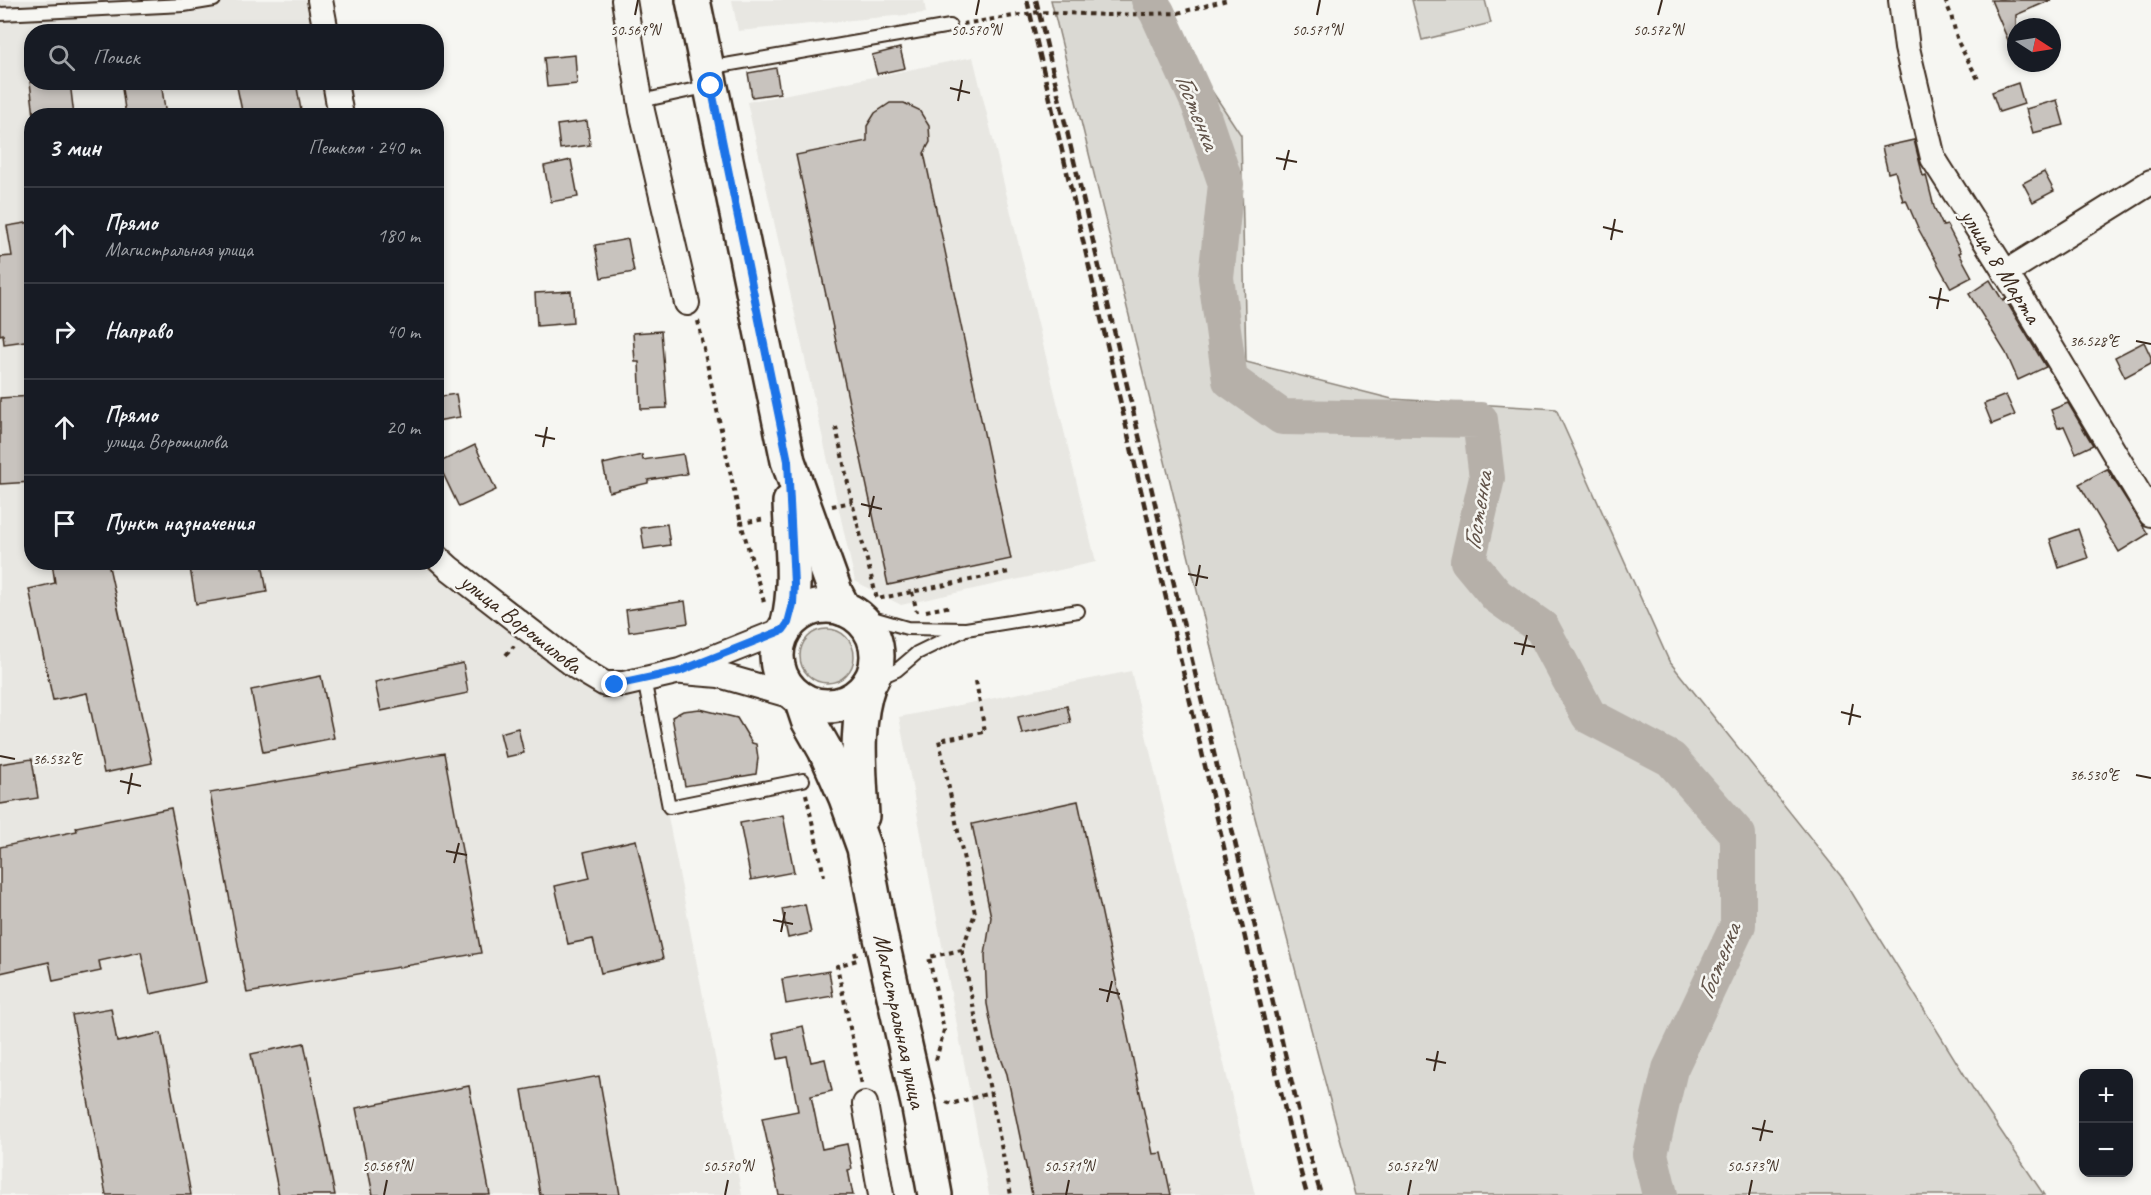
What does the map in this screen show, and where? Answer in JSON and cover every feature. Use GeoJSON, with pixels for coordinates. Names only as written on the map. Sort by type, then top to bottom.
{"type":"FeatureCollection","features":[{"type":"Feature","properties":{"kind":"main road","name":"Магистральная улица"},"geometry":{"type":"LineString","coordinates":[[693,0],[798,513],[793,604],[779,620],[777,666],[788,689],[798,698],[825,750],[864,848]]}},
{"type":"Feature","properties":{"kind":"main road","name":"Магистральная улица"},"geometry":{"type":"LineString","coordinates":[[798,513],[836,594],[848,610],[867,627],[876,646],[876,667],[863,699],[859,747],[864,848],[935,1195]]}},
{"type":"Feature","properties":{"kind":"main road"},"geometry":{"type":"LineString","coordinates":[[779,620],[814,608],[834,606],[848,610]]}},
{"type":"Feature","properties":{"kind":"main road"},"geometry":{"type":"LineString","coordinates":[[798,698],[820,706],[841,704],[860,694],[869,683]]}},
{"type":"Feature","properties":{"kind":"street"},"geometry":{"type":"LineString","coordinates":[[320,0],[324,24]]}},
{"type":"Feature","properties":{"kind":"street"},"geometry":{"type":"LineString","coordinates":[[624,0],[641,101],[687,303]]}},
{"type":"Feature","properties":{"kind":"street","name":"улица 8 Марта"},"geometry":{"type":"LineString","coordinates":[[1901,0],[1907,48],[1933,158],[2151,514]]}},
{"type":"Feature","properties":{"kind":"street"},"geometry":{"type":"LineString","coordinates":[[336,90],[340,108]]}},
{"type":"Feature","properties":{"kind":"street"},"geometry":{"type":"LineString","coordinates":[[2005,273],[2151,182]]}},
{"type":"Feature","properties":{"kind":"street","name":"улица Ворошилова"},"geometry":{"type":"LineString","coordinates":[[444,562],[587,675],[605,684],[624,684],[680,671]]}},
{"type":"Feature","properties":{"kind":"street"},"geometry":{"type":"LineString","coordinates":[[680,671],[779,620]]}},
{"type":"Feature","properties":{"kind":"street"},"geometry":{"type":"LineString","coordinates":[[680,671],[718,675],[798,698]]}},
{"type":"Feature","properties":{"kind":"street"},"geometry":{"type":"LineString","coordinates":[[865,1104],[881,1195]]}},
{"type":"Feature","properties":{"kind":"lane"},"geometry":{"type":"LineString","coordinates":[[0,14],[184,5],[214,0]]}},
{"type":"Feature","properties":{"kind":"lane"},"geometry":{"type":"LineString","coordinates":[[641,101],[709,77],[950,26]]}},
{"type":"Feature","properties":{"kind":"lane"},"geometry":{"type":"LineString","coordinates":[[848,610],[907,628],[966,629],[1078,611]]}},
{"type":"Feature","properties":{"kind":"lane"},"geometry":{"type":"LineString","coordinates":[[869,683],[897,670],[918,653],[966,629]]}},
{"type":"Feature","properties":{"kind":"lane"},"geometry":{"type":"LineString","coordinates":[[644,679],[669,807],[803,780]]}},
{"type":"Feature","properties":{"kind":"path"},"geometry":{"type":"LineString","coordinates":[[950,26],[1039,12],[1134,16],[1178,13],[1227,0]]}},
{"type":"Feature","properties":{"kind":"path"},"geometry":{"type":"LineString","coordinates":[[1946,0],[1958,42],[1978,79]]}},
{"type":"Feature","properties":{"kind":"path"},"geometry":{"type":"LineString","coordinates":[[687,303],[696,315],[741,524],[779,620]]}},
{"type":"Feature","properties":{"kind":"path"},"geometry":{"type":"LineString","coordinates":[[836,427],[852,502],[877,599],[1009,572]]}},
{"type":"Feature","properties":{"kind":"path"},"geometry":{"type":"LineString","coordinates":[[741,524],[852,502]]}},
{"type":"Feature","properties":{"kind":"path"},"geometry":{"type":"LineString","coordinates":[[912,592],[917,613],[952,606]]}},
{"type":"Feature","properties":{"kind":"path"},"geometry":{"type":"LineString","coordinates":[[506,655],[528,629]]}},
{"type":"Feature","properties":{"kind":"path"},"geometry":{"type":"LineString","coordinates":[[976,681],[985,732],[939,740],[975,913],[962,950],[1011,1195]]}},
{"type":"Feature","properties":{"kind":"path"},"geometry":{"type":"LineString","coordinates":[[803,780],[824,876]]}},
{"type":"Feature","properties":{"kind":"path"},"geometry":{"type":"LineString","coordinates":[[854,943],[856,960],[837,966],[865,1104]]}},
{"type":"Feature","properties":{"kind":"path"},"geometry":{"type":"LineString","coordinates":[[946,1102],[951,1104],[990,1093]]}},
{"type":"Feature","properties":{"kind":"shaded area"},"geometry":{"type":"Polygon","coordinates":[[[0,0],[320,0],[324,24],[24,24],[24,90],[335,90],[338,108],[24,108],[24,570],[439,570],[617,700],[644,694],[742,1195],[0,1195],[0,0]]]}},
{"type":"Feature","properties":{"kind":"shaded area"},"geometry":{"type":"Polygon","coordinates":[[[732,0],[924,0],[926,13],[738,31],[732,0]]]}},
{"type":"Feature","properties":{"kind":"shaded area"},"geometry":{"type":"Polygon","coordinates":[[[1051,0],[1152,0],[1241,135],[1246,362],[1392,399],[1556,409],[1669,661],[1844,880],[1980,1100],[2044,1195],[1355,1195],[1227,712],[1051,0]]]}},
{"type":"Feature","properties":{"kind":"shaded area"},"geometry":{"type":"Polygon","coordinates":[[[1412,0],[1485,0],[1491,23],[1422,40],[1412,0]]]}},
{"type":"Feature","properties":{"kind":"shaded area"},"geometry":{"type":"Polygon","coordinates":[[[973,57],[1096,562],[901,605],[855,581],[747,102],[973,57]]]}},
{"type":"Feature","properties":{"kind":"shaded area"},"geometry":{"type":"Polygon","coordinates":[[[822,629],[832,629],[842,633],[850,641],[854,656],[850,671],[842,679],[832,683],[822,683],[812,679],[804,671],[800,661],[800,651],[804,641],[812,633],[822,629]]]}},
{"type":"Feature","properties":{"kind":"shaded area"},"geometry":{"type":"Polygon","coordinates":[[[1131,671],[1255,1195],[989,1195],[899,717],[1131,671]]]}},
{"type":"Feature","properties":{"kind":"building"},"geometry":{"type":"Polygon","coordinates":[[[1991,0],[2051,0],[2016,15],[2016,18],[2007,18],[2007,38],[1991,0]]]}},
{"type":"Feature","properties":{"kind":"building"},"geometry":{"type":"Polygon","coordinates":[[[900,48],[905,68],[877,74],[872,55],[900,48]]]}},
{"type":"Feature","properties":{"kind":"building"},"geometry":{"type":"Polygon","coordinates":[[[575,55],[577,84],[547,87],[544,58],[575,55]]]}},
{"type":"Feature","properties":{"kind":"building"},"geometry":{"type":"Polygon","coordinates":[[[776,68],[780,93],[752,97],[748,73],[776,68]]]}},
{"type":"Feature","properties":{"kind":"building"},"geometry":{"type":"Polygon","coordinates":[[[2018,83],[2024,104],[1999,112],[1992,92],[2018,83]]]}},
{"type":"Feature","properties":{"kind":"building"},"geometry":{"type":"Polygon","coordinates":[[[31,90],[71,90],[73,108],[33,108],[31,90]]]}},
{"type":"Feature","properties":{"kind":"building"},"geometry":{"type":"Polygon","coordinates":[[[122,90],[162,90],[165,108],[125,108],[122,90]]]}},
{"type":"Feature","properties":{"kind":"building"},"geometry":{"type":"Polygon","coordinates":[[[238,90],[297,90],[301,108],[241,108],[238,90]]]}},
{"type":"Feature","properties":{"kind":"building"},"geometry":{"type":"Polygon","coordinates":[[[2057,100],[2064,125],[2033,133],[2026,109],[2057,100]]]}},
{"type":"Feature","properties":{"kind":"building"},"geometry":{"type":"Polygon","coordinates":[[[890,103],[904,103],[919,110],[929,126],[930,142],[924,153],[1011,559],[888,585],[796,155],[867,141],[867,126],[875,113],[890,103]]]}},
{"type":"Feature","properties":{"kind":"building"},"geometry":{"type":"Polygon","coordinates":[[[587,121],[590,145],[560,149],[557,125],[587,121]]]}},
{"type":"Feature","properties":{"kind":"building"},"geometry":{"type":"Polygon","coordinates":[[[1914,140],[1934,207],[1943,226],[1947,225],[1972,277],[1951,288],[1919,230],[1906,200],[1903,201],[1895,171],[1888,173],[1882,147],[1914,140]]]}},
{"type":"Feature","properties":{"kind":"building"},"geometry":{"type":"Polygon","coordinates":[[[571,160],[578,197],[551,202],[544,166],[571,160]]]}},
{"type":"Feature","properties":{"kind":"building"},"geometry":{"type":"Polygon","coordinates":[[[2044,172],[2054,191],[2033,202],[2023,183],[2044,172]]]}},
{"type":"Feature","properties":{"kind":"building"},"geometry":{"type":"Polygon","coordinates":[[[24,223],[24,341],[4,344],[3,334],[0,335],[0,257],[12,256],[7,226],[24,223]]]}},
{"type":"Feature","properties":{"kind":"building"},"geometry":{"type":"Polygon","coordinates":[[[628,239],[634,272],[601,278],[595,245],[628,239]]]}},
{"type":"Feature","properties":{"kind":"building"},"geometry":{"type":"Polygon","coordinates":[[[1990,280],[2003,301],[2005,299],[2046,367],[2018,380],[2006,353],[1969,294],[1990,280]]]}},
{"type":"Feature","properties":{"kind":"building"},"geometry":{"type":"Polygon","coordinates":[[[571,291],[573,323],[537,326],[535,293],[571,291]]]}},
{"type":"Feature","properties":{"kind":"building"},"geometry":{"type":"Polygon","coordinates":[[[661,331],[667,408],[641,409],[639,362],[635,362],[633,333],[661,331]]]}},
{"type":"Feature","properties":{"kind":"building"},"geometry":{"type":"Polygon","coordinates":[[[2144,342],[2151,357],[2151,363],[2125,377],[2115,357],[2144,342]]]}},
{"type":"Feature","properties":{"kind":"building"},"geometry":{"type":"Polygon","coordinates":[[[456,394],[460,417],[444,420],[444,396],[456,394]]]}},
{"type":"Feature","properties":{"kind":"building"},"geometry":{"type":"Polygon","coordinates":[[[2006,395],[2015,415],[1992,424],[1984,404],[2006,395]]]}},
{"type":"Feature","properties":{"kind":"building"},"geometry":{"type":"Polygon","coordinates":[[[24,396],[24,482],[0,484],[0,398],[24,396]]]}},
{"type":"Feature","properties":{"kind":"building"},"geometry":{"type":"Polygon","coordinates":[[[2068,403],[2093,445],[2076,453],[2064,426],[2058,428],[2051,410],[2068,403]]]}},
{"type":"Feature","properties":{"kind":"building"},"geometry":{"type":"Polygon","coordinates":[[[475,445],[496,490],[459,507],[444,476],[444,460],[475,445]]]}},
{"type":"Feature","properties":{"kind":"building"},"geometry":{"type":"Polygon","coordinates":[[[683,454],[687,474],[648,480],[648,483],[609,492],[603,464],[642,455],[643,460],[683,454]]]}},
{"type":"Feature","properties":{"kind":"building"},"geometry":{"type":"Polygon","coordinates":[[[2107,469],[2148,534],[2119,552],[2079,484],[2107,469]]]}},
{"type":"Feature","properties":{"kind":"building"},"geometry":{"type":"Polygon","coordinates":[[[667,524],[670,545],[644,549],[641,528],[667,524]]]}},
{"type":"Feature","properties":{"kind":"building"},"geometry":{"type":"Polygon","coordinates":[[[2078,529],[2088,558],[2059,568],[2050,539],[2078,529]]]}},
{"type":"Feature","properties":{"kind":"building"},"geometry":{"type":"Polygon","coordinates":[[[53,570],[110,570],[152,763],[104,773],[87,693],[53,700],[29,589],[55,583],[53,570]]]}},
{"type":"Feature","properties":{"kind":"building"},"geometry":{"type":"Polygon","coordinates":[[[190,570],[263,570],[267,592],[196,604],[190,570]]]}},
{"type":"Feature","properties":{"kind":"building"},"geometry":{"type":"Polygon","coordinates":[[[685,601],[688,623],[629,632],[626,610],[685,601]]]}},
{"type":"Feature","properties":{"kind":"building"},"geometry":{"type":"Polygon","coordinates":[[[463,663],[468,693],[381,711],[375,682],[463,663]]]}},
{"type":"Feature","properties":{"kind":"building"},"geometry":{"type":"Polygon","coordinates":[[[321,676],[334,738],[263,752],[251,690],[321,676]]]}},
{"type":"Feature","properties":{"kind":"building"},"geometry":{"type":"Polygon","coordinates":[[[1067,706],[1071,723],[1022,734],[1018,717],[1067,706]]]}},
{"type":"Feature","properties":{"kind":"building"},"geometry":{"type":"Polygon","coordinates":[[[700,709],[737,718],[752,743],[756,744],[758,758],[756,774],[685,786],[672,717],[683,711],[700,709]]]}},
{"type":"Feature","properties":{"kind":"building"},"geometry":{"type":"Polygon","coordinates":[[[518,728],[524,753],[506,757],[500,733],[518,728]]]}},
{"type":"Feature","properties":{"kind":"building"},"geometry":{"type":"Polygon","coordinates":[[[444,753],[481,953],[247,993],[210,793],[444,753]]]}},
{"type":"Feature","properties":{"kind":"building"},"geometry":{"type":"Polygon","coordinates":[[[32,759],[38,798],[0,804],[0,764],[32,759]]]}},
{"type":"Feature","properties":{"kind":"building"},"geometry":{"type":"Polygon","coordinates":[[[1078,801],[1153,1154],[1162,1153],[1171,1195],[1032,1195],[1007,1074],[994,1040],[987,1004],[985,955],[991,917],[972,824],[1078,801]]]}},
{"type":"Feature","properties":{"kind":"building"},"geometry":{"type":"Polygon","coordinates":[[[171,808],[206,982],[150,994],[141,952],[99,961],[101,971],[53,981],[49,962],[0,973],[0,847],[77,831],[76,827],[171,808]]]}},
{"type":"Feature","properties":{"kind":"building"},"geometry":{"type":"Polygon","coordinates":[[[783,815],[794,872],[751,880],[740,823],[783,815]]]}},
{"type":"Feature","properties":{"kind":"building"},"geometry":{"type":"Polygon","coordinates":[[[636,840],[663,959],[601,973],[593,939],[568,944],[555,886],[590,878],[584,852],[636,840]]]}},
{"type":"Feature","properties":{"kind":"building"},"geometry":{"type":"Polygon","coordinates":[[[805,904],[811,933],[788,938],[782,909],[805,904]]]}},
{"type":"Feature","properties":{"kind":"building"},"geometry":{"type":"Polygon","coordinates":[[[829,971],[833,996],[786,1004],[782,979],[829,971]]]}},
{"type":"Feature","properties":{"kind":"building"},"geometry":{"type":"Polygon","coordinates":[[[111,1008],[117,1042],[161,1033],[191,1195],[106,1195],[72,1015],[111,1008]]]}},
{"type":"Feature","properties":{"kind":"building"},"geometry":{"type":"Polygon","coordinates":[[[803,1026],[811,1062],[825,1059],[832,1091],[811,1096],[822,1149],[847,1144],[852,1169],[848,1170],[853,1195],[779,1195],[762,1118],[798,1111],[788,1057],[778,1059],[773,1033],[803,1026]]]}},
{"type":"Feature","properties":{"kind":"building"},"geometry":{"type":"Polygon","coordinates":[[[304,1043],[335,1195],[279,1195],[251,1054],[304,1043]]]}},
{"type":"Feature","properties":{"kind":"building"},"geometry":{"type":"Polygon","coordinates":[[[599,1076],[620,1195],[540,1195],[522,1090],[599,1076]]]}},
{"type":"Feature","properties":{"kind":"building"},"geometry":{"type":"Polygon","coordinates":[[[469,1086],[490,1195],[373,1195],[356,1108],[469,1086]]]}},
{"type":"Feature","properties":{"kind":"waterway","name":"Гостенка"},"geometry":{"type":"LineString","coordinates":[[1149,0],[1157,12],[1199,104],[1226,184],[1216,278],[1230,380],[1282,417],[1480,420],[1487,478],[1468,561],[1497,596],[1542,628],[1589,716],[1671,759],[1738,835],[1738,925],[1670,1069],[1650,1154],[1660,1195]]}},
{"type":"Feature","properties":{"kind":"railway"},"geometry":{"type":"LineString","coordinates":[[1027,0],[1292,1140],[1307,1195]]}},
{"type":"Feature","properties":{"kind":"railway"},"geometry":{"type":"LineString","coordinates":[[1036,0],[1307,1147],[1321,1195]]}},
{"type":"Feature","properties":{"kind":"route"},"geometry":{"type":"LineString","coordinates":[[615,685],[680,671],[783,630],[788,623],[793,604],[794,561],[788,461],[711,86]]}}]}
